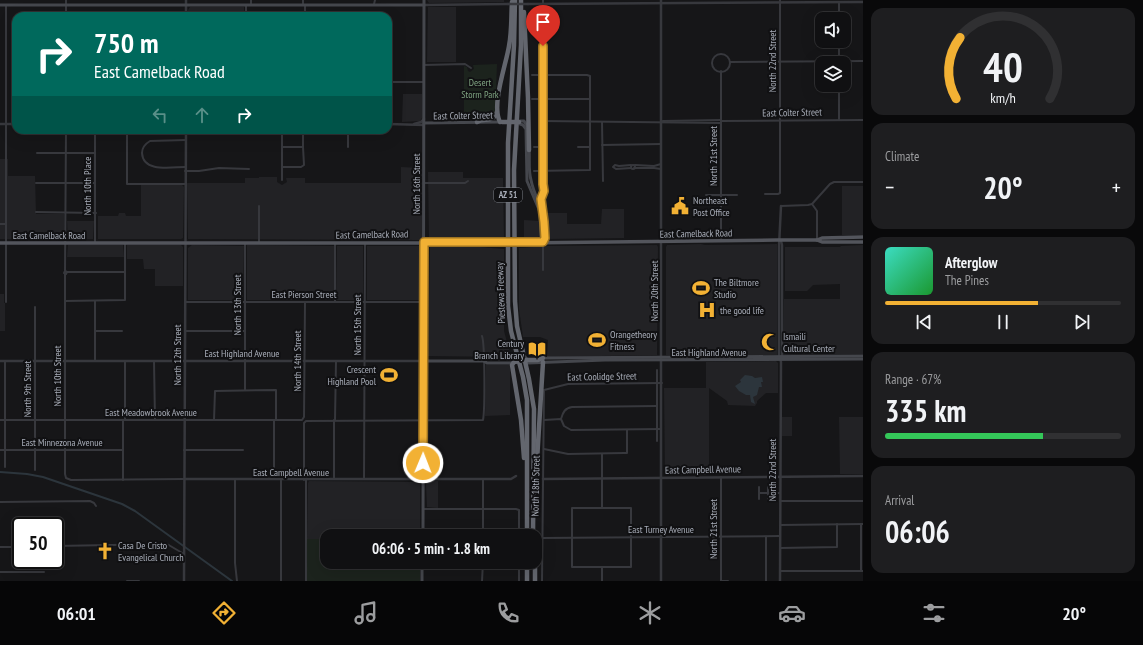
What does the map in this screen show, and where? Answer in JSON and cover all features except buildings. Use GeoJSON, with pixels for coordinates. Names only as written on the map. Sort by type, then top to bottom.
{"type":"FeatureCollection","features":[{"type":"Feature","properties":{"kind":"highway"},"geometry":{"type":"LineString","coordinates":[[522,0],[529,150]]}},
{"type":"Feature","properties":{"kind":"highway","name":"Piestewa Freeway"},"geometry":{"type":"LineString","coordinates":[[522,0],[514,170],[515,301],[518,333],[529,379],[534,409],[533,529]]}},
{"type":"Feature","properties":{"kind":"highway"},"geometry":{"type":"LineString","coordinates":[[512,1],[509,45],[500,87],[498,110],[501,122],[521,122],[527,119],[528,116]]}},
{"type":"Feature","properties":{"kind":"highway","name":"Piestewa Freeway"},"geometry":{"type":"LineString","coordinates":[[512,1],[514,45],[508,137],[508,298],[511,331],[523,377],[527,400],[527,529]]}},
{"type":"Feature","properties":{"kind":"highway"},"geometry":{"type":"LineString","coordinates":[[477,122],[480,120],[490,120],[498,110]]}},
{"type":"Feature","properties":{"kind":"highway"},"geometry":{"type":"LineString","coordinates":[[527,518],[523,439],[513,361],[543,360],[533,518]]}},
{"type":"Feature","properties":{"kind":"highway"},"geometry":{"type":"LineString","coordinates":[[526,569],[526,581]]}},
{"type":"Feature","properties":{"kind":"highway"},"geometry":{"type":"LineString","coordinates":[[534,569],[534,581]]}},
{"type":"Feature","properties":{"kind":"main road","name":"North 16th Street"},"geometry":{"type":"LineString","coordinates":[[423,529],[424,0]]}},
{"type":"Feature","properties":{"kind":"main road"},"geometry":{"type":"LineString","coordinates":[[0,5],[66,5],[108,3],[186,5],[424,5]]}},
{"type":"Feature","properties":{"kind":"main road","name":"East Colter Street"},"geometry":{"type":"LineString","coordinates":[[424,122],[501,122]]}},
{"type":"Feature","properties":{"kind":"main road"},"geometry":{"type":"LineString","coordinates":[[521,122],[527,127],[531,181],[543,211],[543,242]]}},
{"type":"Feature","properties":{"kind":"main road"},"geometry":{"type":"LineString","coordinates":[[521,122],[526,129],[527,181],[540,212],[541,238],[543,242]]}},
{"type":"Feature","properties":{"kind":"main road","name":"East Camelback Road"},"geometry":{"type":"LineString","coordinates":[[817,240],[822,238],[863,237]]}},
{"type":"Feature","properties":{"kind":"main road","name":"East Camelback Road"},"geometry":{"type":"LineString","coordinates":[[0,243],[519,243],[721,240],[817,240],[822,242],[863,242]]}},
{"type":"Feature","properties":{"kind":"main road","name":"East Highland Avenue"},"geometry":{"type":"LineString","coordinates":[[543,360],[862,358]]}},
{"type":"Feature","properties":{"kind":"main road","name":"East Highland Avenue"},"geometry":{"type":"LineString","coordinates":[[424,360],[484,361],[486,359],[513,361]]}},
{"type":"Feature","properties":{"kind":"main road"},"geometry":{"type":"LineString","coordinates":[[422,569],[422,581]]}},
{"type":"Feature","properties":{"kind":"street"},"geometry":{"type":"LineString","coordinates":[[66,0],[66,12]]}},
{"type":"Feature","properties":{"kind":"street"},"geometry":{"type":"LineString","coordinates":[[186,0],[186,12]]}},
{"type":"Feature","properties":{"kind":"street"},"geometry":{"type":"LineString","coordinates":[[251,0],[251,5]]}},
{"type":"Feature","properties":{"kind":"street"},"geometry":{"type":"LineString","coordinates":[[302,0],[305,12]]}},
{"type":"Feature","properties":{"kind":"street"},"geometry":{"type":"LineString","coordinates":[[374,4],[375,0]]}},
{"type":"Feature","properties":{"kind":"street"},"geometry":{"type":"LineString","coordinates":[[543,0],[544,190],[541,198],[543,211]]}},
{"type":"Feature","properties":{"kind":"street"},"geometry":{"type":"LineString","coordinates":[[424,5],[512,1],[528,4],[780,1],[863,2]]}},
{"type":"Feature","properties":{"kind":"street","name":"North 22nd Street"},"geometry":{"type":"LineString","coordinates":[[765,194],[780,194],[780,1]]}},
{"type":"Feature","properties":{"kind":"street","name":"North 20th Street"},"geometry":{"type":"LineString","coordinates":[[661,2],[661,581]]}},
{"type":"Feature","properties":{"kind":"street"},"geometry":{"type":"LineString","coordinates":[[839,2],[839,12]]}},
{"type":"Feature","properties":{"kind":"street"},"geometry":{"type":"LineString","coordinates":[[6,5],[6,302]]}},
{"type":"Feature","properties":{"kind":"street"},"geometry":{"type":"LineString","coordinates":[[246,5],[246,12]]}},
{"type":"Feature","properties":{"kind":"street"},"geometry":{"type":"LineString","coordinates":[[720,54],[726,55],[730,62],[728,68],[721,71],[718,71],[713,67],[712,61],[715,56],[720,54]]}},
{"type":"Feature","properties":{"kind":"street"},"geometry":{"type":"LineString","coordinates":[[851,62],[863,61]]}},
{"type":"Feature","properties":{"kind":"street"},"geometry":{"type":"LineString","coordinates":[[730,62],[815,62]]}},
{"type":"Feature","properties":{"kind":"street"},"geometry":{"type":"LineString","coordinates":[[424,65],[465,64],[471,68]]}},
{"type":"Feature","properties":{"kind":"street","name":"North 21st Street"},"geometry":{"type":"LineString","coordinates":[[721,71],[721,240]]}},
{"type":"Feature","properties":{"kind":"street"},"geometry":{"type":"LineString","coordinates":[[532,76],[590,76],[590,170],[534,170]]}},
{"type":"Feature","properties":{"kind":"street"},"geometry":{"type":"LineString","coordinates":[[392,82],[424,82]]}},
{"type":"Feature","properties":{"kind":"street"},"geometry":{"type":"LineString","coordinates":[[839,92],[839,120]]}},
{"type":"Feature","properties":{"kind":"street"},"geometry":{"type":"LineString","coordinates":[[532,99],[590,99]]}},
{"type":"Feature","properties":{"kind":"street","name":"East Colter Street"},"geometry":{"type":"LineString","coordinates":[[543,121],[661,122],[669,124],[780,120],[863,120]]}},
{"type":"Feature","properties":{"kind":"street","name":"East Colter Street"},"geometry":{"type":"LineString","coordinates":[[414,124],[424,122]]}},
{"type":"Feature","properties":{"kind":"street","name":"East Colter Street"},"geometry":{"type":"LineString","coordinates":[[392,124],[414,124],[424,122]]}},
{"type":"Feature","properties":{"kind":"street"},"geometry":{"type":"LineString","coordinates":[[602,122],[603,181]]}},
{"type":"Feature","properties":{"kind":"street"},"geometry":{"type":"LineString","coordinates":[[0,124],[12,124]]}},
{"type":"Feature","properties":{"kind":"street","name":"North 10th Street"},"geometry":{"type":"LineString","coordinates":[[66,134],[64,474],[66,478]]}},
{"type":"Feature","properties":{"kind":"street","name":"North 10th Place"},"geometry":{"type":"LineString","coordinates":[[95,134],[95,243]]}},
{"type":"Feature","properties":{"kind":"street"},"geometry":{"type":"LineString","coordinates":[[127,134],[127,184],[185,184]]}},
{"type":"Feature","properties":{"kind":"street","name":"North 12th Street"},"geometry":{"type":"LineString","coordinates":[[184,581],[186,134]]}},
{"type":"Feature","properties":{"kind":"street"},"geometry":{"type":"LineString","coordinates":[[282,134],[282,180]]}},
{"type":"Feature","properties":{"kind":"street"},"geometry":{"type":"LineString","coordinates":[[282,167],[303,166],[304,134]]}},
{"type":"Feature","properties":{"kind":"street"},"geometry":{"type":"LineString","coordinates":[[348,134],[348,147]]}},
{"type":"Feature","properties":{"kind":"street"},"geometry":{"type":"LineString","coordinates":[[186,140],[150,141],[145,144],[142,152],[144,160],[150,166],[186,167]]}},
{"type":"Feature","properties":{"kind":"street"},"geometry":{"type":"LineString","coordinates":[[602,145],[661,144]]}},
{"type":"Feature","properties":{"kind":"street"},"geometry":{"type":"LineString","coordinates":[[578,147],[590,146]]}},
{"type":"Feature","properties":{"kind":"street"},"geometry":{"type":"LineString","coordinates":[[282,147],[304,147]]}},
{"type":"Feature","properties":{"kind":"street"},"geometry":{"type":"LineString","coordinates":[[534,147],[543,147]]}},
{"type":"Feature","properties":{"kind":"street"},"geometry":{"type":"LineString","coordinates":[[37,153],[95,153]]}},
{"type":"Feature","properties":{"kind":"street"},"geometry":{"type":"LineString","coordinates":[[661,164],[654,166],[633,167],[616,169],[613,167],[615,165],[619,166],[633,167],[661,169]]}},
{"type":"Feature","properties":{"kind":"street"},"geometry":{"type":"LineString","coordinates":[[185,171],[199,171],[219,168],[250,169]]}},
{"type":"Feature","properties":{"kind":"street"},"geometry":{"type":"LineString","coordinates":[[781,206],[812,204],[830,184],[842,181],[863,182]]}},
{"type":"Feature","properties":{"kind":"street"},"geometry":{"type":"LineString","coordinates":[[424,183],[468,182]]}},
{"type":"Feature","properties":{"kind":"street"},"geometry":{"type":"LineString","coordinates":[[36,183],[96,183]]}},
{"type":"Feature","properties":{"kind":"street"},"geometry":{"type":"LineString","coordinates":[[540,188],[543,185]]}},
{"type":"Feature","properties":{"kind":"street"},"geometry":{"type":"LineString","coordinates":[[706,195],[737,195]]}},
{"type":"Feature","properties":{"kind":"street"},"geometry":{"type":"LineString","coordinates":[[812,204],[817,211],[817,240]]}},
{"type":"Feature","properties":{"kind":"street"},"geometry":{"type":"LineString","coordinates":[[259,206],[259,243]]}},
{"type":"Feature","properties":{"kind":"street","name":"North 22nd Street"},"geometry":{"type":"LineString","coordinates":[[780,581],[781,206]]}},
{"type":"Feature","properties":{"kind":"street"},"geometry":{"type":"LineString","coordinates":[[36,212],[96,213]]}},
{"type":"Feature","properties":{"kind":"street"},"geometry":{"type":"LineString","coordinates":[[0,224],[6,224]]}},
{"type":"Feature","properties":{"kind":"street","name":"North 15th Street"},"geometry":{"type":"LineString","coordinates":[[364,480],[365,242]]}},
{"type":"Feature","properties":{"kind":"street"},"geometry":{"type":"LineString","coordinates":[[543,242],[543,270]]}},
{"type":"Feature","properties":{"kind":"street"},"geometry":{"type":"LineString","coordinates":[[65,301],[125,300],[125,243]]}},
{"type":"Feature","properties":{"kind":"street","name":"North 13th Street"},"geometry":{"type":"LineString","coordinates":[[244,390],[245,243]]}},
{"type":"Feature","properties":{"kind":"street"},"geometry":{"type":"LineString","coordinates":[[335,302],[336,243]]}},
{"type":"Feature","properties":{"kind":"street"},"geometry":{"type":"LineString","coordinates":[[66,272],[125,272]]}},
{"type":"Feature","properties":{"kind":"street"},"geometry":{"type":"LineString","coordinates":[[95,301],[95,361]]}},
{"type":"Feature","properties":{"kind":"street","name":"East Pierson Street"},"geometry":{"type":"LineString","coordinates":[[185,302],[424,302]]}},
{"type":"Feature","properties":{"kind":"street","name":"North 14th Street"},"geometry":{"type":"LineString","coordinates":[[302,420],[304,417],[305,302]]}},
{"type":"Feature","properties":{"kind":"street","name":"North 9th Street"},"geometry":{"type":"LineString","coordinates":[[35,308],[35,470]]}},
{"type":"Feature","properties":{"kind":"street"},"geometry":{"type":"LineString","coordinates":[[95,331],[122,331]]}},
{"type":"Feature","properties":{"kind":"street"},"geometry":{"type":"LineString","coordinates":[[185,331],[245,331]]}},
{"type":"Feature","properties":{"kind":"street"},"geometry":{"type":"LineString","coordinates":[[306,581],[304,423],[308,421],[335,420],[482,420],[484,339],[482,336]]}},
{"type":"Feature","properties":{"kind":"street","name":"East Highland Avenue"},"geometry":{"type":"LineString","coordinates":[[0,361],[424,360]]}},
{"type":"Feature","properties":{"kind":"street"},"geometry":{"type":"LineString","coordinates":[[5,361],[5,467]]}},
{"type":"Feature","properties":{"kind":"street"},"geometry":{"type":"LineString","coordinates":[[123,480],[125,361]]}},
{"type":"Feature","properties":{"kind":"street"},"geometry":{"type":"LineString","coordinates":[[154,361],[155,420]]}},
{"type":"Feature","properties":{"kind":"street"},"geometry":{"type":"LineString","coordinates":[[334,480],[336,361]]}},
{"type":"Feature","properties":{"kind":"street"},"geometry":{"type":"LineString","coordinates":[[657,370],[657,441]]}},
{"type":"Feature","properties":{"kind":"street","name":"East Coolidge Street"},"geometry":{"type":"LineString","coordinates":[[544,390],[568,384],[662,383]]}},
{"type":"Feature","properties":{"kind":"street"},"geometry":{"type":"LineString","coordinates":[[214,420],[214,391],[276,390],[274,480]]}},
{"type":"Feature","properties":{"kind":"street","name":"North 18th Street"},"geometry":{"type":"LineString","coordinates":[[542,538],[544,390]]}},
{"type":"Feature","properties":{"kind":"street"},"geometry":{"type":"LineString","coordinates":[[657,406],[572,407],[564,412],[561,419],[564,426],[571,430],[661,429]]}},
{"type":"Feature","properties":{"kind":"street"},"geometry":{"type":"LineString","coordinates":[[544,420],[561,419]]}},
{"type":"Feature","properties":{"kind":"street","name":"East Meadowbrook Avenue"},"geometry":{"type":"LineString","coordinates":[[0,420],[302,420]]}},
{"type":"Feature","properties":{"kind":"street"},"geometry":{"type":"LineString","coordinates":[[543,449],[568,454],[627,453],[627,430]]}},
{"type":"Feature","properties":{"kind":"street","name":"East Minnezona Avenue"},"geometry":{"type":"LineString","coordinates":[[0,450],[123,450]]}},
{"type":"Feature","properties":{"kind":"street"},"geometry":{"type":"LineString","coordinates":[[184,450],[243,450]]}},
{"type":"Feature","properties":{"kind":"street"},"geometry":{"type":"LineString","coordinates":[[602,454],[602,508]]}},
{"type":"Feature","properties":{"kind":"street"},"geometry":{"type":"LineString","coordinates":[[716,472],[717,466]]}},
{"type":"Feature","properties":{"kind":"street"},"geometry":{"type":"LineString","coordinates":[[738,472],[738,477]]}},
{"type":"Feature","properties":{"kind":"street","name":"East Campbell Avenue"},"geometry":{"type":"LineString","coordinates":[[66,478],[69,480],[423,480],[511,479],[516,476]]}},
{"type":"Feature","properties":{"kind":"street","name":"East Campbell Avenue"},"geometry":{"type":"LineString","coordinates":[[543,479],[863,476]]}},
{"type":"Feature","properties":{"kind":"street","name":"North 21st Street"},"geometry":{"type":"LineString","coordinates":[[721,477],[721,581]]}},
{"type":"Feature","properties":{"kind":"street"},"geometry":{"type":"LineString","coordinates":[[483,479],[483,529]]}},
{"type":"Feature","properties":{"kind":"street"},"geometry":{"type":"LineString","coordinates":[[235,480],[235,563],[237,581]]}},
{"type":"Feature","properties":{"kind":"street"},"geometry":{"type":"LineString","coordinates":[[281,480],[281,581]]}},
{"type":"Feature","properties":{"kind":"street"},"geometry":{"type":"LineString","coordinates":[[768,486],[768,499]]}},
{"type":"Feature","properties":{"kind":"street"},"geometry":{"type":"LineString","coordinates":[[759,487],[759,499]]}},
{"type":"Feature","properties":{"kind":"street"},"geometry":{"type":"LineString","coordinates":[[759,493],[780,493]]}},
{"type":"Feature","properties":{"kind":"street"},"geometry":{"type":"LineString","coordinates":[[0,502],[90,501],[96,506]]}},
{"type":"Feature","properties":{"kind":"street"},"geometry":{"type":"LineString","coordinates":[[780,502],[863,501]]}},
{"type":"Feature","properties":{"kind":"street"},"geometry":{"type":"LineString","coordinates":[[572,508],[602,508],[631,508],[631,567],[572,567],[572,508]]}},
{"type":"Feature","properties":{"kind":"street"},"geometry":{"type":"LineString","coordinates":[[423,509],[519,510],[519,529]]}},
{"type":"Feature","properties":{"kind":"street"},"geometry":{"type":"LineString","coordinates":[[780,548],[837,547],[837,524]]}},
{"type":"Feature","properties":{"kind":"street"},"geometry":{"type":"LineString","coordinates":[[780,525],[862,524],[862,571],[780,571]]}},
{"type":"Feature","properties":{"kind":"street"},"geometry":{"type":"LineString","coordinates":[[766,536],[767,580]]}},
{"type":"Feature","properties":{"kind":"street","name":"East Turney Avenue"},"geometry":{"type":"LineString","coordinates":[[542,538],[780,536]]}},
{"type":"Feature","properties":{"kind":"street"},"geometry":{"type":"LineString","coordinates":[[64,546],[167,544],[184,554]]}},
{"type":"Feature","properties":{"kind":"street"},"geometry":{"type":"LineString","coordinates":[[0,547],[12,547]]}},
{"type":"Feature","properties":{"kind":"street"},"geometry":{"type":"LineString","coordinates":[[602,567],[602,581]]}},
{"type":"Feature","properties":{"kind":"street"},"geometry":{"type":"LineString","coordinates":[[482,569],[482,581]]}},
{"type":"Feature","properties":{"kind":"street"},"geometry":{"type":"LineString","coordinates":[[519,569],[519,581]]}},
{"type":"Feature","properties":{"kind":"street","name":"North 18th Street"},"geometry":{"type":"LineString","coordinates":[[542,569],[542,581]]}},
{"type":"Feature","properties":{"kind":"street"},"geometry":{"type":"LineString","coordinates":[[0,572],[44,572]]}},
{"type":"Feature","properties":{"kind":"street"},"geometry":{"type":"LineString","coordinates":[[126,581],[139,581]]}},
{"type":"Feature","properties":{"kind":"street"},"geometry":{"type":"LineString","coordinates":[[721,581],[728,581]]}},
{"type":"Feature","properties":{"kind":"shaded area"},"geometry":{"type":"Polygon","coordinates":[[[427,0],[504,0],[504,2],[429,3],[427,0]]]}},
{"type":"Feature","properties":{"kind":"shaded area"},"geometry":{"type":"Polygon","coordinates":[[[190,7],[244,7],[244,12],[188,12],[190,7]]]}},
{"type":"Feature","properties":{"kind":"shaded area"},"geometry":{"type":"Polygon","coordinates":[[[428,7],[456,7],[456,62],[427,62],[428,7]]]}},
{"type":"Feature","properties":{"kind":"shaded area"},"geometry":{"type":"Polygon","coordinates":[[[403,94],[422,94],[422,118],[420,121],[402,122],[403,94]]]}},
{"type":"Feature","properties":{"kind":"shaded area"},"geometry":{"type":"Polygon","coordinates":[[[0,159],[8,159],[8,176],[35,176],[36,214],[64,214],[64,239],[0,239],[0,159]]]}},
{"type":"Feature","properties":{"kind":"shaded area"},"geometry":{"type":"Polygon","coordinates":[[[401,167],[422,168],[422,239],[420,240],[188,239],[187,183],[245,183],[245,178],[277,177],[277,182],[282,185],[287,182],[286,178],[305,178],[305,183],[401,183],[401,167]]]}},
{"type":"Feature","properties":{"kind":"shaded area"},"geometry":{"type":"Polygon","coordinates":[[[428,172],[463,172],[463,178],[503,178],[504,238],[429,238],[428,172]]]}},
{"type":"Feature","properties":{"kind":"shaded area"},"geometry":{"type":"Polygon","coordinates":[[[141,185],[182,185],[184,187],[183,238],[98,239],[98,216],[118,216],[119,213],[125,213],[126,216],[141,216],[141,185]]]}},
{"type":"Feature","properties":{"kind":"shaded area"},"geometry":{"type":"Polygon","coordinates":[[[842,186],[863,186],[863,235],[842,235],[842,186]]]}},
{"type":"Feature","properties":{"kind":"shaded area"},"geometry":{"type":"Polygon","coordinates":[[[602,209],[624,209],[624,238],[548,239],[546,237],[545,213],[567,213],[567,224],[601,224],[602,209]]]}},
{"type":"Feature","properties":{"kind":"shaded area"},"geometry":{"type":"Polygon","coordinates":[[[524,220],[539,221],[538,238],[524,238],[524,220]]]}},
{"type":"Feature","properties":{"kind":"shaded area"},"geometry":{"type":"Polygon","coordinates":[[[67,221],[94,221],[93,239],[68,239],[67,221]]]}},
{"type":"Feature","properties":{"kind":"shaded area"},"geometry":{"type":"Polygon","coordinates":[[[777,244],[777,355],[666,355],[666,247],[667,245],[777,244]]]}},
{"type":"Feature","properties":{"kind":"shaded area"},"geometry":{"type":"Polygon","coordinates":[[[68,245],[123,245],[124,257],[67,257],[68,245]]]}},
{"type":"Feature","properties":{"kind":"shaded area"},"geometry":{"type":"Polygon","coordinates":[[[127,245],[181,245],[183,247],[183,286],[155,286],[155,269],[144,269],[143,259],[127,259],[127,245]]]}},
{"type":"Feature","properties":{"kind":"shaded area"},"geometry":{"type":"Polygon","coordinates":[[[192,245],[244,246],[243,300],[188,300],[188,248],[192,245]]]}},
{"type":"Feature","properties":{"kind":"shaded area"},"geometry":{"type":"Polygon","coordinates":[[[247,245],[334,246],[334,300],[247,300],[247,245]]]}},
{"type":"Feature","properties":{"kind":"shaded area"},"geometry":{"type":"Polygon","coordinates":[[[657,245],[657,355],[547,357],[548,340],[540,337],[523,337],[519,309],[519,248],[547,246],[657,245]]]}},
{"type":"Feature","properties":{"kind":"shaded area"},"geometry":{"type":"Polygon","coordinates":[[[863,245],[863,354],[783,355],[784,299],[840,299],[840,284],[813,285],[807,291],[785,291],[785,247],[840,247],[863,245]]]}},
{"type":"Feature","properties":{"kind":"shaded area"},"geometry":{"type":"Polygon","coordinates":[[[337,246],[363,246],[363,300],[336,300],[337,246]]]}},
{"type":"Feature","properties":{"kind":"shaded area"},"geometry":{"type":"Polygon","coordinates":[[[367,246],[421,246],[422,300],[367,300],[367,246]]]}},
{"type":"Feature","properties":{"kind":"shaded area"},"geometry":{"type":"Polygon","coordinates":[[[430,246],[468,246],[504,249],[504,331],[511,357],[428,356],[430,246]]]}},
{"type":"Feature","properties":{"kind":"shaded area"},"geometry":{"type":"Polygon","coordinates":[[[0,294],[4,294],[5,331],[0,331],[0,294]]]}},
{"type":"Feature","properties":{"kind":"shaded area"},"geometry":{"type":"Polygon","coordinates":[[[776,361],[778,363],[778,393],[766,393],[757,401],[755,406],[728,405],[727,401],[709,388],[709,475],[665,475],[664,388],[706,388],[706,362],[776,361]]]}},
{"type":"Feature","properties":{"kind":"shaded area"},"geometry":{"type":"Polygon","coordinates":[[[486,365],[510,365],[510,415],[485,416],[486,365]]]}},
{"type":"Feature","properties":{"kind":"shaded area"},"geometry":{"type":"Polygon","coordinates":[[[745,375],[755,378],[762,377],[762,387],[759,387],[757,395],[753,397],[755,404],[751,402],[750,395],[746,395],[739,391],[735,386],[741,382],[740,380],[745,375]]]}},
{"type":"Feature","properties":{"kind":"shaded area"},"geometry":{"type":"Polygon","coordinates":[[[782,417],[792,417],[792,436],[782,436],[782,417]]]}},
{"type":"Feature","properties":{"kind":"shaded area"},"geometry":{"type":"Polygon","coordinates":[[[839,417],[863,417],[863,474],[840,474],[839,417]]]}},
{"type":"Feature","properties":{"kind":"shaded area"},"geometry":{"type":"Polygon","coordinates":[[[309,481],[420,482],[420,529],[320,529],[320,539],[307,539],[309,481]]]}},
{"type":"Feature","properties":{"kind":"shaded area"},"geometry":{"type":"Polygon","coordinates":[[[428,481],[438,481],[438,508],[427,507],[426,484],[428,481]]]}},
{"type":"Feature","properties":{"kind":"green space","name":"Desert Storm Park"},"geometry":{"type":"Polygon","coordinates":[[[497,64],[495,116],[487,120],[464,120],[464,66],[467,67],[468,71],[470,72],[474,69],[473,65],[497,64]]]}},
{"type":"Feature","properties":{"kind":"green space"},"geometry":{"type":"Polygon","coordinates":[[[307,539],[320,539],[320,569],[420,569],[420,581],[307,581],[307,539]]]}},
{"type":"Feature","properties":{"kind":"waterway"},"geometry":{"type":"LineString","coordinates":[[0,472],[43,477],[122,504],[135,511],[232,581]]}},
{"type":"Feature","properties":{"kind":"place","name":"Northeast Post Office"},"geometry":{"type":"Point","coordinates":[680,206]}},
{"type":"Feature","properties":{"kind":"place","name":"The Biltmore Studio"},"geometry":{"type":"Point","coordinates":[701,288]}},
{"type":"Feature","properties":{"kind":"place","name":"the good life"},"geometry":{"type":"Point","coordinates":[707,310]}},
{"type":"Feature","properties":{"kind":"place","name":"Orangetheory Fitness"},"geometry":{"type":"Point","coordinates":[597,340]}},
{"type":"Feature","properties":{"kind":"place","name":"Ismaili Cultural Center"},"geometry":{"type":"Point","coordinates":[770,342]}},
{"type":"Feature","properties":{"kind":"place","name":"Century Branch Library"},"geometry":{"type":"Point","coordinates":[537,349]}},
{"type":"Feature","properties":{"kind":"place","name":"Crescent Highland Pool"},"geometry":{"type":"Point","coordinates":[389,375]}},
{"type":"Feature","properties":{"kind":"place","name":"Casa De Cristo Evangelical Church"},"geometry":{"type":"Point","coordinates":[105,551]}},
{"type":"Feature","properties":{"kind":"route"},"geometry":{"type":"LineString","coordinates":[[423,463],[424,242],[543,242],[545,238],[543,206],[541,199],[544,191],[543,46]]}}]}
